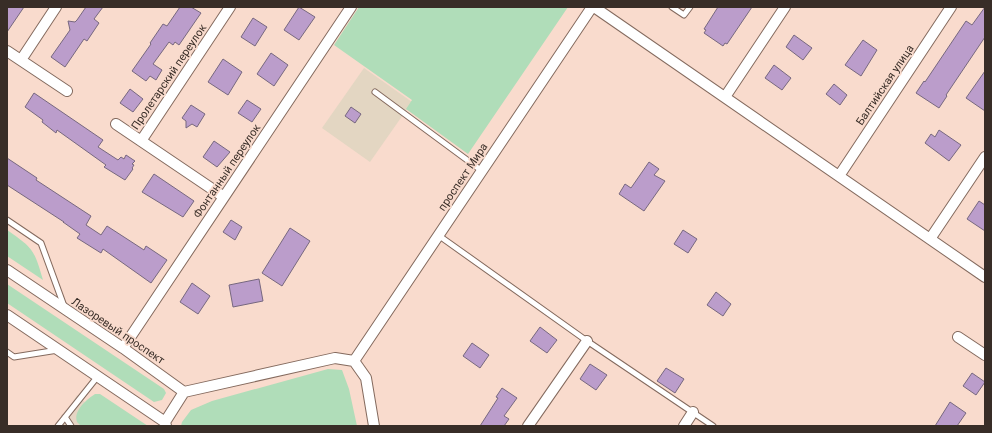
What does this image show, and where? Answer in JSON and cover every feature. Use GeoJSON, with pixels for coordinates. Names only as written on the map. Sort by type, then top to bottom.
{"type":"FeatureCollection","features":[{"type":"Feature","properties":{"kind":"street"},"geometry":{"type":"LineString","coordinates":[[20,60],[56,7]]}},
{"type":"Feature","properties":{"kind":"street","name":"Пролетарский переулок"},"geometry":{"type":"LineString","coordinates":[[141,141],[230,7]]}},
{"type":"Feature","properties":{"kind":"street","name":"Фонтанный переулок"},"geometry":{"type":"LineString","coordinates":[[123,348],[351,7]]}},
{"type":"Feature","properties":{"kind":"street"},"geometry":{"type":"LineString","coordinates":[[593,7],[985,277]]}},
{"type":"Feature","properties":{"kind":"street","name":"проспект Мира"},"geometry":{"type":"LineString","coordinates":[[354,361],[593,7]]}},
{"type":"Feature","properties":{"kind":"street"},"geometry":{"type":"LineString","coordinates":[[725,97],[785,7]]}},
{"type":"Feature","properties":{"kind":"street","name":"Балтийская улица"},"geometry":{"type":"LineString","coordinates":[[838,176],[951,7]]}},
{"type":"Feature","properties":{"kind":"street"},"geometry":{"type":"LineString","coordinates":[[7,51],[67,91]]}},
{"type":"Feature","properties":{"kind":"street"},"geometry":{"type":"LineString","coordinates":[[116,124],[224,197]]}},
{"type":"Feature","properties":{"kind":"street"},"geometry":{"type":"LineString","coordinates":[[930,239],[985,157]]}},
{"type":"Feature","properties":{"kind":"street","name":"Лазоревый проспект"},"geometry":{"type":"LineString","coordinates":[[7,270],[123,348],[184,392]]}},
{"type":"Feature","properties":{"kind":"street"},"geometry":{"type":"LineString","coordinates":[[7,315],[98,376],[165,424],[184,392],[335,358],[354,361],[366,378],[374,426]]}},
{"type":"Feature","properties":{"kind":"street"},"geometry":{"type":"LineString","coordinates":[[958,337],[985,355]]}},
{"type":"Feature","properties":{"kind":"street"},"geometry":{"type":"LineString","coordinates":[[528,426],[587,341]]}},
{"type":"Feature","properties":{"kind":"street"},"geometry":{"type":"LineString","coordinates":[[684,426],[693,412]]}},
{"type":"Feature","properties":{"kind":"lane"},"geometry":{"type":"LineString","coordinates":[[672,7],[684,16],[690,7]]}},
{"type":"Feature","properties":{"kind":"lane"},"geometry":{"type":"LineString","coordinates":[[375,92],[482,171]]}},
{"type":"Feature","properties":{"kind":"lane"},"geometry":{"type":"LineString","coordinates":[[7,220],[41,243],[65,309]]}},
{"type":"Feature","properties":{"kind":"lane"},"geometry":{"type":"LineString","coordinates":[[438,235],[587,341],[713,426]]}},
{"type":"Feature","properties":{"kind":"lane"},"geometry":{"type":"LineString","coordinates":[[7,352],[14,357],[60,350]]}},
{"type":"Feature","properties":{"kind":"lane"},"geometry":{"type":"LineString","coordinates":[[58,426],[98,376]]}},
{"type":"Feature","properties":{"kind":"lane"},"geometry":{"type":"LineString","coordinates":[[65,417],[71,426]]}},
{"type":"Feature","properties":{"kind":"shaded area"},"geometry":{"type":"Polygon","coordinates":[[[364,68],[412,102],[370,162],[322,128],[364,68]]]}},
{"type":"Feature","properties":{"kind":"shaded area"},"geometry":{"type":"Polygon","coordinates":[[[77,395],[97,413],[111,426],[58,426],[77,395]]]}},
{"type":"Feature","properties":{"kind":"green space"},"geometry":{"type":"Polygon","coordinates":[[[359,7],[568,7],[468,154],[406,109],[412,100],[334,45],[359,7]]]}},
{"type":"Feature","properties":{"kind":"green space"},"geometry":{"type":"Polygon","coordinates":[[[7,230],[22,241],[35,255],[43,280],[7,256],[7,230]]]}},
{"type":"Feature","properties":{"kind":"green space"},"geometry":{"type":"Polygon","coordinates":[[[7,284],[164,389],[166,393],[162,400],[154,402],[7,303],[7,284]]]}},
{"type":"Feature","properties":{"kind":"green space"},"geometry":{"type":"Polygon","coordinates":[[[328,369],[342,370],[349,389],[357,426],[181,426],[182,422],[191,410],[212,401],[328,369]]]}},
{"type":"Feature","properties":{"kind":"green space"},"geometry":{"type":"Polygon","coordinates":[[[95,394],[100,394],[148,426],[81,426],[77,422],[77,414],[85,402],[95,394]]]}},
{"type":"Feature","properties":{"kind":"building"},"geometry":{"type":"Polygon","coordinates":[[[7,7],[24,7],[7,32],[7,7]]]}},
{"type":"Feature","properties":{"kind":"building"},"geometry":{"type":"Polygon","coordinates":[[[86,7],[103,7],[94,19],[99,23],[87,41],[84,39],[65,67],[51,57],[70,30],[68,21],[75,22],[86,7]]]}},
{"type":"Feature","properties":{"kind":"building"},"geometry":{"type":"Polygon","coordinates":[[[180,7],[191,7],[201,13],[179,45],[175,42],[173,45],[169,42],[153,64],[162,70],[156,80],[150,76],[146,81],[132,71],[163,24],[167,26],[180,7]]]}},
{"type":"Feature","properties":{"kind":"building"},"geometry":{"type":"Polygon","coordinates":[[[299,7],[315,17],[299,40],[284,30],[299,7]]]}},
{"type":"Feature","properties":{"kind":"building"},"geometry":{"type":"Polygon","coordinates":[[[718,7],[752,7],[727,44],[725,43],[723,46],[704,33],[706,30],[704,29],[718,7]]]}},
{"type":"Feature","properties":{"kind":"building"},"geometry":{"type":"Polygon","coordinates":[[[985,7],[985,37],[939,108],[916,93],[966,21],[972,25],[985,7]]]}},
{"type":"Feature","properties":{"kind":"building"},"geometry":{"type":"Polygon","coordinates":[[[253,18],[267,27],[255,46],[241,37],[253,18]]]}},
{"type":"Feature","properties":{"kind":"building"},"geometry":{"type":"Polygon","coordinates":[[[794,35],[812,48],[803,60],[786,47],[794,35]]]}},
{"type":"Feature","properties":{"kind":"building"},"geometry":{"type":"Polygon","coordinates":[[[863,40],[877,50],[861,76],[845,65],[863,40]]]}},
{"type":"Feature","properties":{"kind":"building"},"geometry":{"type":"Polygon","coordinates":[[[271,53],[288,65],[274,86],[257,74],[271,53]]]}},
{"type":"Feature","properties":{"kind":"building"},"geometry":{"type":"Polygon","coordinates":[[[223,59],[242,72],[228,95],[208,82],[223,59]]]}},
{"type":"Feature","properties":{"kind":"building"},"geometry":{"type":"Polygon","coordinates":[[[774,65],[791,78],[782,90],[765,78],[774,65]]]}},
{"type":"Feature","properties":{"kind":"building"},"geometry":{"type":"Polygon","coordinates":[[[985,71],[985,111],[966,98],[985,71]]]}},
{"type":"Feature","properties":{"kind":"building"},"geometry":{"type":"Polygon","coordinates":[[[834,84],[847,95],[840,105],[826,94],[834,84]]]}},
{"type":"Feature","properties":{"kind":"building"},"geometry":{"type":"Polygon","coordinates":[[[130,89],[143,99],[133,112],[120,103],[130,89]]]}},
{"type":"Feature","properties":{"kind":"building"},"geometry":{"type":"Polygon","coordinates":[[[34,93],[103,140],[98,147],[118,160],[121,157],[124,159],[126,155],[135,161],[132,164],[134,165],[132,168],[133,169],[125,180],[104,167],[106,165],[57,130],[56,133],[42,122],[43,120],[25,107],[34,93]]]}},
{"type":"Feature","properties":{"kind":"building"},"geometry":{"type":"Polygon","coordinates":[[[247,100],[261,109],[252,122],[238,113],[247,100]]]}},
{"type":"Feature","properties":{"kind":"building"},"geometry":{"type":"Polygon","coordinates":[[[191,105],[205,114],[197,127],[192,124],[186,128],[186,121],[182,118],[191,105]]]}},
{"type":"Feature","properties":{"kind":"building"},"geometry":{"type":"Polygon","coordinates":[[[351,107],[361,114],[355,123],[345,116],[351,107]]]}},
{"type":"Feature","properties":{"kind":"building"},"geometry":{"type":"Polygon","coordinates":[[[939,130],[961,145],[949,161],[925,143],[931,134],[935,137],[939,130]]]}},
{"type":"Feature","properties":{"kind":"building"},"geometry":{"type":"Polygon","coordinates":[[[214,141],[230,152],[217,167],[203,157],[214,141]]]}},
{"type":"Feature","properties":{"kind":"building"},"geometry":{"type":"Polygon","coordinates":[[[7,158],[37,178],[36,180],[91,216],[86,225],[101,235],[107,226],[144,250],[146,246],[167,260],[151,283],[103,249],[101,253],[77,238],[80,234],[7,185],[7,158]]]}},
{"type":"Feature","properties":{"kind":"building"},"geometry":{"type":"Polygon","coordinates":[[[649,162],[659,169],[654,175],[665,181],[644,211],[619,194],[625,184],[631,188],[649,162]]]}},
{"type":"Feature","properties":{"kind":"building"},"geometry":{"type":"Polygon","coordinates":[[[154,174],[194,201],[183,217],[142,192],[154,174]]]}},
{"type":"Feature","properties":{"kind":"building"},"geometry":{"type":"Polygon","coordinates":[[[979,201],[985,205],[985,231],[967,219],[979,201]]]}},
{"type":"Feature","properties":{"kind":"building"},"geometry":{"type":"Polygon","coordinates":[[[231,220],[242,227],[235,240],[223,232],[231,220]]]}},
{"type":"Feature","properties":{"kind":"building"},"geometry":{"type":"Polygon","coordinates":[[[290,228],[310,241],[282,286],[262,273],[290,228]]]}},
{"type":"Feature","properties":{"kind":"building"},"geometry":{"type":"Polygon","coordinates":[[[683,230],[697,239],[688,253],[674,244],[683,230]]]}},
{"type":"Feature","properties":{"kind":"building"},"geometry":{"type":"Polygon","coordinates":[[[259,279],[263,301],[233,307],[229,285],[259,279]]]}},
{"type":"Feature","properties":{"kind":"building"},"geometry":{"type":"Polygon","coordinates":[[[192,283],[210,296],[198,314],[180,302],[192,283]]]}},
{"type":"Feature","properties":{"kind":"building"},"geometry":{"type":"Polygon","coordinates":[[[716,292],[731,304],[723,316],[707,305],[716,292]]]}},
{"type":"Feature","properties":{"kind":"building"},"geometry":{"type":"Polygon","coordinates":[[[540,327],[557,340],[547,353],[530,341],[540,327]]]}},
{"type":"Feature","properties":{"kind":"building"},"geometry":{"type":"Polygon","coordinates":[[[472,343],[489,355],[480,368],[463,356],[472,343]]]}},
{"type":"Feature","properties":{"kind":"building"},"geometry":{"type":"Polygon","coordinates":[[[590,364],[607,375],[596,390],[580,379],[590,364]]]}},
{"type":"Feature","properties":{"kind":"building"},"geometry":{"type":"Polygon","coordinates":[[[666,368],[684,379],[675,393],[657,381],[666,368]]]}},
{"type":"Feature","properties":{"kind":"building"},"geometry":{"type":"Polygon","coordinates":[[[972,373],[985,382],[976,395],[963,386],[972,373]]]}},
{"type":"Feature","properties":{"kind":"building"},"geometry":{"type":"Polygon","coordinates":[[[502,388],[517,398],[504,416],[509,419],[504,426],[480,426],[498,398],[496,397],[502,388]]]}},
{"type":"Feature","properties":{"kind":"building"},"geometry":{"type":"Polygon","coordinates":[[[950,402],[966,413],[957,426],[935,426],[950,402]]]}}]}
